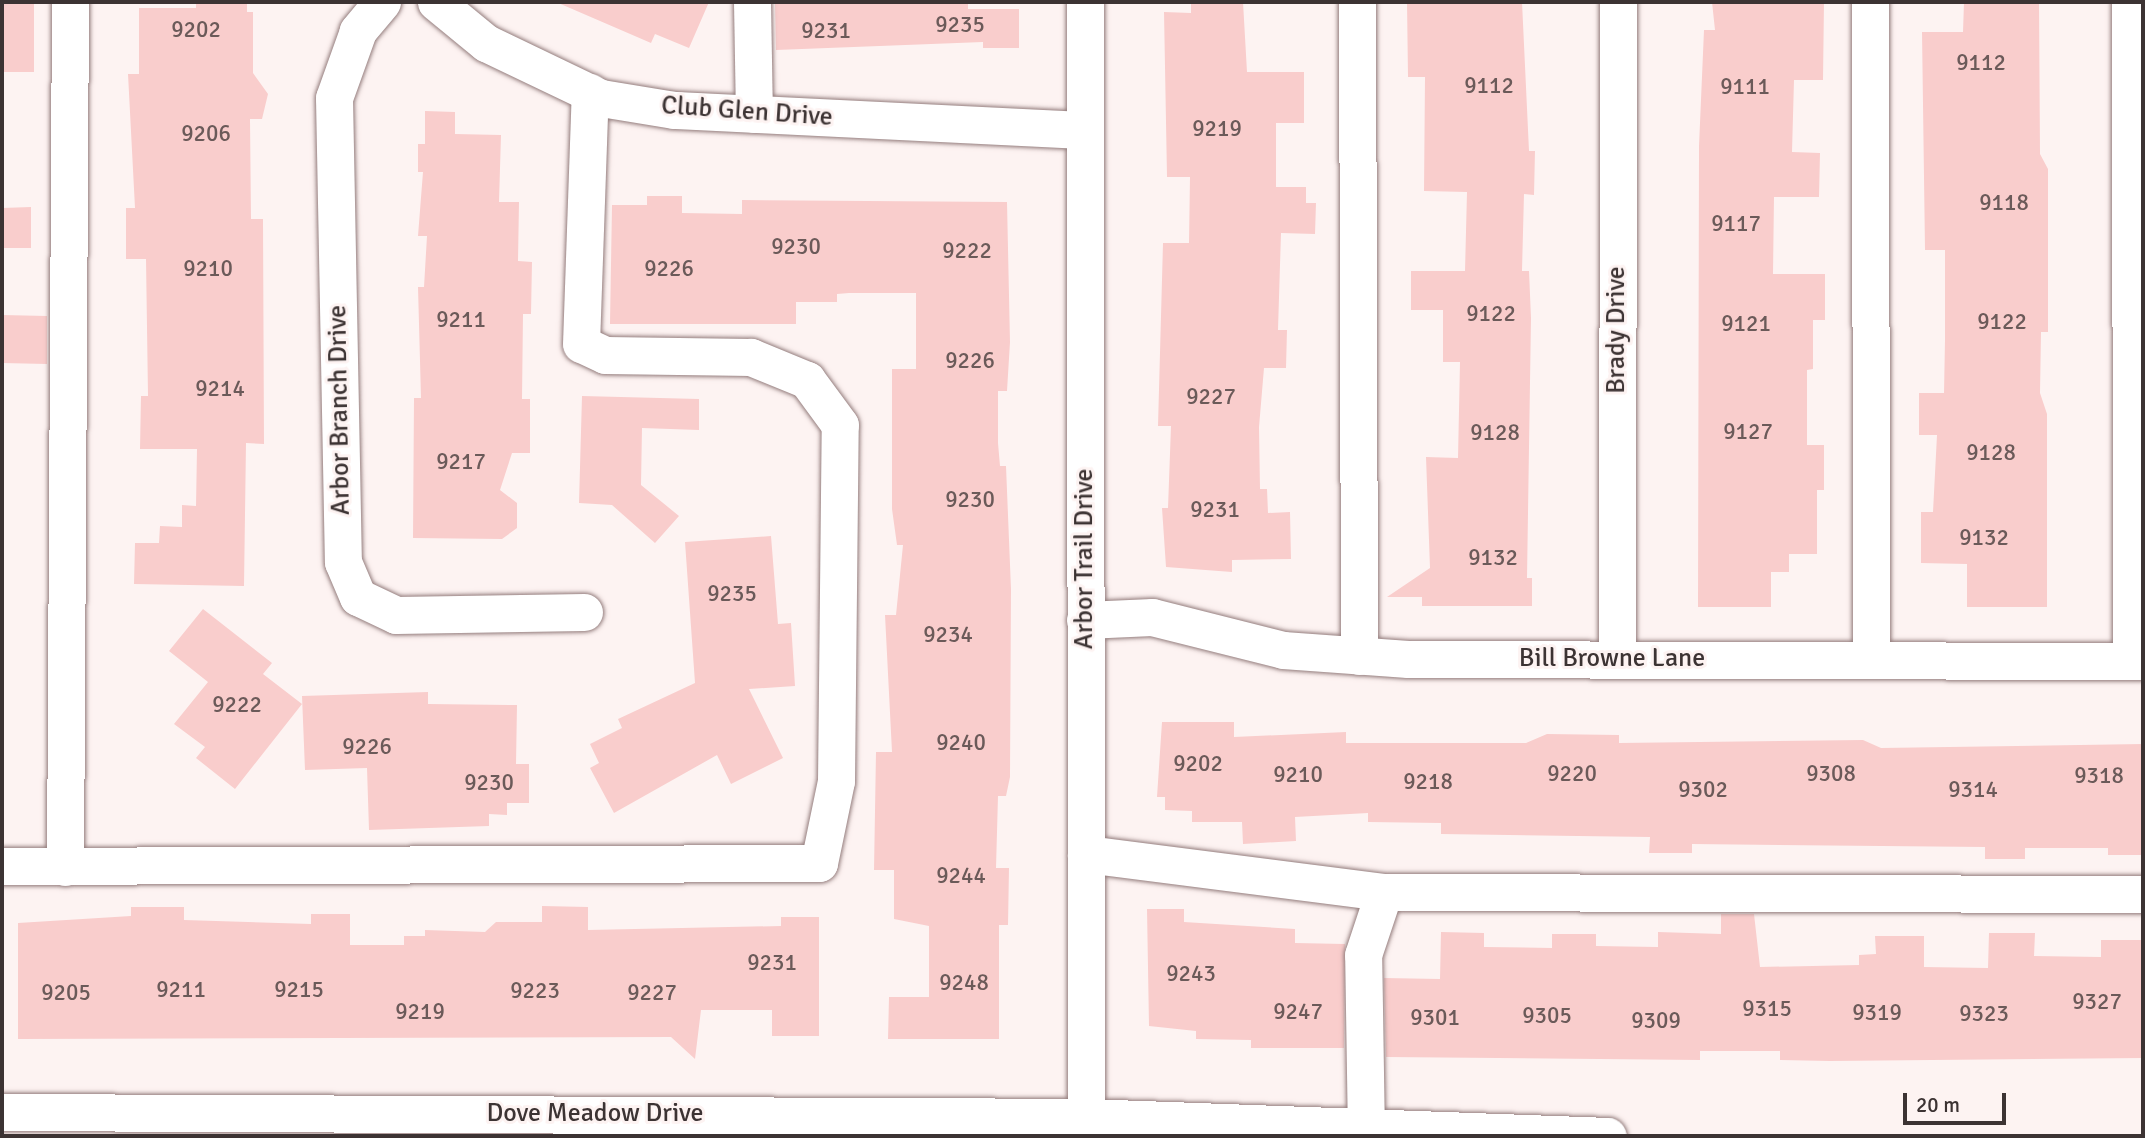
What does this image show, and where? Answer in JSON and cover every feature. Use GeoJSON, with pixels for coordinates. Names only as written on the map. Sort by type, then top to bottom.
{"type":"FeatureCollection","features":[{"type":"Feature","properties":{"kind":"street"},"geometry":{"type":"LineString","coordinates":[[65,867],[70,2]]}},
{"type":"Feature","properties":{"kind":"street","name":"Arbor Branch Drive"},"geometry":{"type":"LineString","coordinates":[[382,2],[358,31],[334,98],[343,562],[358,597],[396,615],[584,612]]}},
{"type":"Feature","properties":{"kind":"street","name":"Club Glen Drive"},"geometry":{"type":"LineString","coordinates":[[436,2],[486,43],[590,92],[674,110],[1085,130]]}},
{"type":"Feature","properties":{"kind":"street"},"geometry":{"type":"LineString","coordinates":[[752,2],[754,114]]}},
{"type":"Feature","properties":{"kind":"street","name":"Arbor Trail Drive"},"geometry":{"type":"LineString","coordinates":[[1085,2],[1086,1116]]}},
{"type":"Feature","properties":{"kind":"street"},"geometry":{"type":"LineString","coordinates":[[1357,2],[1359,656]]}},
{"type":"Feature","properties":{"kind":"street","name":"Brady Drive"},"geometry":{"type":"LineString","coordinates":[[1617,659],[1618,2]]}},
{"type":"Feature","properties":{"kind":"street"},"geometry":{"type":"LineString","coordinates":[[1870,2],[1871,660]]}},
{"type":"Feature","properties":{"kind":"street"},"geometry":{"type":"LineString","coordinates":[[2130,2],[2137,661]]}},
{"type":"Feature","properties":{"kind":"street"},"geometry":{"type":"LineString","coordinates":[[2,866],[819,863],[836,781],[840,425],[807,380],[751,357],[605,355],[581,344],[590,92]]}},
{"type":"Feature","properties":{"kind":"street","name":"Bill Browne Lane"},"geometry":{"type":"LineString","coordinates":[[1085,620],[1152,617],[1283,650],[1359,656],[2137,661]]}},
{"type":"Feature","properties":{"kind":"street"},"geometry":{"type":"LineString","coordinates":[[1086,854],[1384,892],[2143,894]]}},
{"type":"Feature","properties":{"kind":"street"},"geometry":{"type":"LineString","coordinates":[[1366,1134],[1363,955],[1384,892]]}},
{"type":"Feature","properties":{"kind":"street","name":"Dove Meadow Drive"},"geometry":{"type":"LineString","coordinates":[[2,1112],[1086,1116],[1366,1134],[1608,1136]]}},
{"type":"Feature","properties":{"kind":"building"},"geometry":{"type":"Polygon","coordinates":[[[2,2],[34,2],[34,72],[2,72],[2,2]]]}},
{"type":"Feature","properties":{"kind":"building"},"geometry":{"type":"Polygon","coordinates":[[[196,2],[247,2],[247,12],[253,12],[253,73],[268,94],[262,119],[250,119],[251,219],[263,219],[264,444],[246,443],[244,586],[134,584],[135,543],[159,543],[160,526],[182,527],[182,505],[196,506],[197,449],[140,449],[141,396],[148,396],[146,259],[126,259],[126,208],[135,208],[128,74],[139,74],[139,8],[196,8],[196,2]]]}},
{"type":"Feature","properties":{"kind":"building"},"geometry":{"type":"Polygon","coordinates":[[[556,2],[709,2],[689,48],[655,34],[651,43],[556,2]]]}},
{"type":"Feature","properties":{"kind":"building"},"geometry":{"type":"Polygon","coordinates":[[[775,2],[968,2],[968,9],[1019,9],[1019,48],[983,48],[983,42],[776,50],[775,2]]]}},
{"type":"Feature","properties":{"kind":"building"},"geometry":{"type":"Polygon","coordinates":[[[1191,2],[1243,2],[1247,72],[1304,72],[1304,123],[1276,123],[1276,187],[1306,187],[1306,203],[1316,203],[1315,234],[1281,233],[1278,330],[1287,330],[1286,368],[1264,368],[1259,427],[1260,489],[1267,489],[1268,513],[1290,512],[1291,559],[1232,560],[1232,572],[1166,567],[1162,508],[1168,508],[1171,426],[1158,426],[1163,243],[1189,243],[1190,177],[1167,177],[1164,12],[1191,13],[1191,2]]]}},
{"type":"Feature","properties":{"kind":"building"},"geometry":{"type":"Polygon","coordinates":[[[1407,2],[1522,2],[1529,151],[1535,151],[1534,195],[1524,194],[1522,271],[1529,271],[1531,318],[1527,578],[1532,578],[1532,606],[1422,606],[1422,597],[1387,597],[1430,568],[1426,457],[1458,458],[1460,362],[1443,362],[1443,310],[1411,310],[1411,271],[1465,271],[1467,192],[1424,191],[1425,77],[1408,77],[1407,2]]]}},
{"type":"Feature","properties":{"kind":"building"},"geometry":{"type":"Polygon","coordinates":[[[1712,2],[1824,2],[1823,80],[1794,80],[1792,152],[1820,153],[1819,197],[1774,197],[1773,274],[1825,274],[1825,320],[1813,320],[1813,369],[1807,370],[1807,445],[1824,445],[1824,490],[1817,490],[1817,554],[1789,554],[1789,572],[1771,572],[1771,607],[1698,607],[1699,146],[1704,30],[1715,30],[1712,2]]]}},
{"type":"Feature","properties":{"kind":"building"},"geometry":{"type":"Polygon","coordinates":[[[1964,2],[2039,2],[2040,154],[2048,169],[2048,332],[2041,332],[2040,393],[2047,414],[2047,607],[1967,607],[1967,564],[1921,563],[1921,512],[1933,512],[1937,435],[1919,435],[1919,393],[1944,393],[1945,340],[1945,250],[1925,250],[1922,32],[1963,32],[1964,2]]]}},
{"type":"Feature","properties":{"kind":"building"},"geometry":{"type":"Polygon","coordinates":[[[425,111],[455,112],[455,134],[501,135],[499,202],[519,202],[518,261],[532,262],[531,314],[523,314],[522,399],[530,399],[530,453],[512,453],[500,490],[517,503],[517,528],[502,539],[413,538],[414,398],[421,398],[418,287],[424,287],[427,236],[418,236],[423,172],[418,172],[418,144],[425,144],[425,111]]]}},
{"type":"Feature","properties":{"kind":"building"},"geometry":{"type":"Polygon","coordinates":[[[647,196],[682,196],[682,213],[742,214],[742,200],[1007,202],[1010,342],[1007,391],[998,391],[998,443],[1000,466],[1006,466],[1011,589],[1010,777],[1006,796],[998,796],[996,868],[1009,868],[1008,925],[999,925],[999,1039],[888,1039],[889,997],[929,997],[929,926],[894,919],[894,870],[874,870],[876,752],[892,752],[885,615],[896,615],[903,545],[897,545],[892,509],[892,369],[916,369],[916,293],[849,293],[837,294],[837,302],[796,302],[796,324],[610,324],[612,205],[647,205],[647,196]]]}},
{"type":"Feature","properties":{"kind":"building"},"geometry":{"type":"Polygon","coordinates":[[[31,207],[31,248],[2,248],[2,208],[31,207]]]}},
{"type":"Feature","properties":{"kind":"building"},"geometry":{"type":"Polygon","coordinates":[[[2,315],[47,316],[47,364],[2,363],[2,315]]]}},
{"type":"Feature","properties":{"kind":"building"},"geometry":{"type":"Polygon","coordinates":[[[582,396],[699,399],[699,430],[642,428],[641,485],[679,516],[655,543],[612,505],[579,503],[582,396]]]}},
{"type":"Feature","properties":{"kind":"building"},"geometry":{"type":"Polygon","coordinates":[[[771,536],[778,624],[791,623],[795,686],[749,689],[783,758],[731,784],[717,755],[614,813],[590,768],[599,763],[590,744],[622,728],[618,719],[695,683],[685,542],[771,536]]]}},
{"type":"Feature","properties":{"kind":"building"},"geometry":{"type":"Polygon","coordinates":[[[203,609],[272,663],[263,674],[302,704],[235,789],[196,758],[205,747],[174,724],[208,682],[169,651],[203,609]]]}},
{"type":"Feature","properties":{"kind":"building"},"geometry":{"type":"Polygon","coordinates":[[[428,692],[428,704],[517,705],[516,764],[529,764],[529,803],[507,803],[507,815],[489,814],[489,826],[369,830],[367,768],[305,770],[302,696],[428,692]]]}},
{"type":"Feature","properties":{"kind":"building"},"geometry":{"type":"Polygon","coordinates":[[[1162,722],[1234,722],[1234,737],[1346,732],[1346,743],[1526,743],[1547,734],[1619,735],[1619,743],[1863,740],[1881,748],[2143,744],[2143,855],[2108,855],[2108,848],[2025,848],[2025,859],[1985,859],[1985,847],[1692,844],[1692,853],[1649,853],[1650,837],[1441,834],[1441,823],[1368,822],[1368,813],[1295,817],[1296,841],[1243,844],[1242,822],[1192,822],[1192,811],[1165,810],[1165,797],[1157,797],[1162,722]]]}},
{"type":"Feature","properties":{"kind":"building"},"geometry":{"type":"Polygon","coordinates":[[[542,906],[588,907],[588,930],[781,926],[781,917],[819,917],[819,1036],[772,1036],[772,1010],[701,1010],[695,1059],[671,1037],[18,1039],[18,923],[131,916],[131,907],[184,907],[184,920],[311,924],[311,914],[350,914],[350,945],[404,945],[404,936],[425,936],[425,930],[485,932],[496,922],[542,922],[542,906]]]}},
{"type":"Feature","properties":{"kind":"building"},"geometry":{"type":"Polygon","coordinates":[[[1147,909],[1184,909],[1184,922],[1295,929],[1295,943],[1345,944],[1344,1048],[1251,1048],[1251,1040],[1196,1039],[1196,1031],[1149,1026],[1147,909]]]}},
{"type":"Feature","properties":{"kind":"building"},"geometry":{"type":"Polygon","coordinates":[[[1721,914],[1754,914],[1760,967],[1859,965],[1859,955],[1876,954],[1875,936],[1924,936],[1924,967],[1988,968],[1989,933],[2035,933],[2034,956],[2101,957],[2101,940],[2143,940],[2143,1058],[1830,1061],[1780,1060],[1780,1051],[1700,1051],[1700,1060],[1386,1057],[1384,978],[1440,979],[1441,932],[1484,933],[1484,947],[1552,948],[1552,934],[1596,934],[1596,946],[1658,947],[1658,932],[1721,934],[1721,914]]]}}]}
